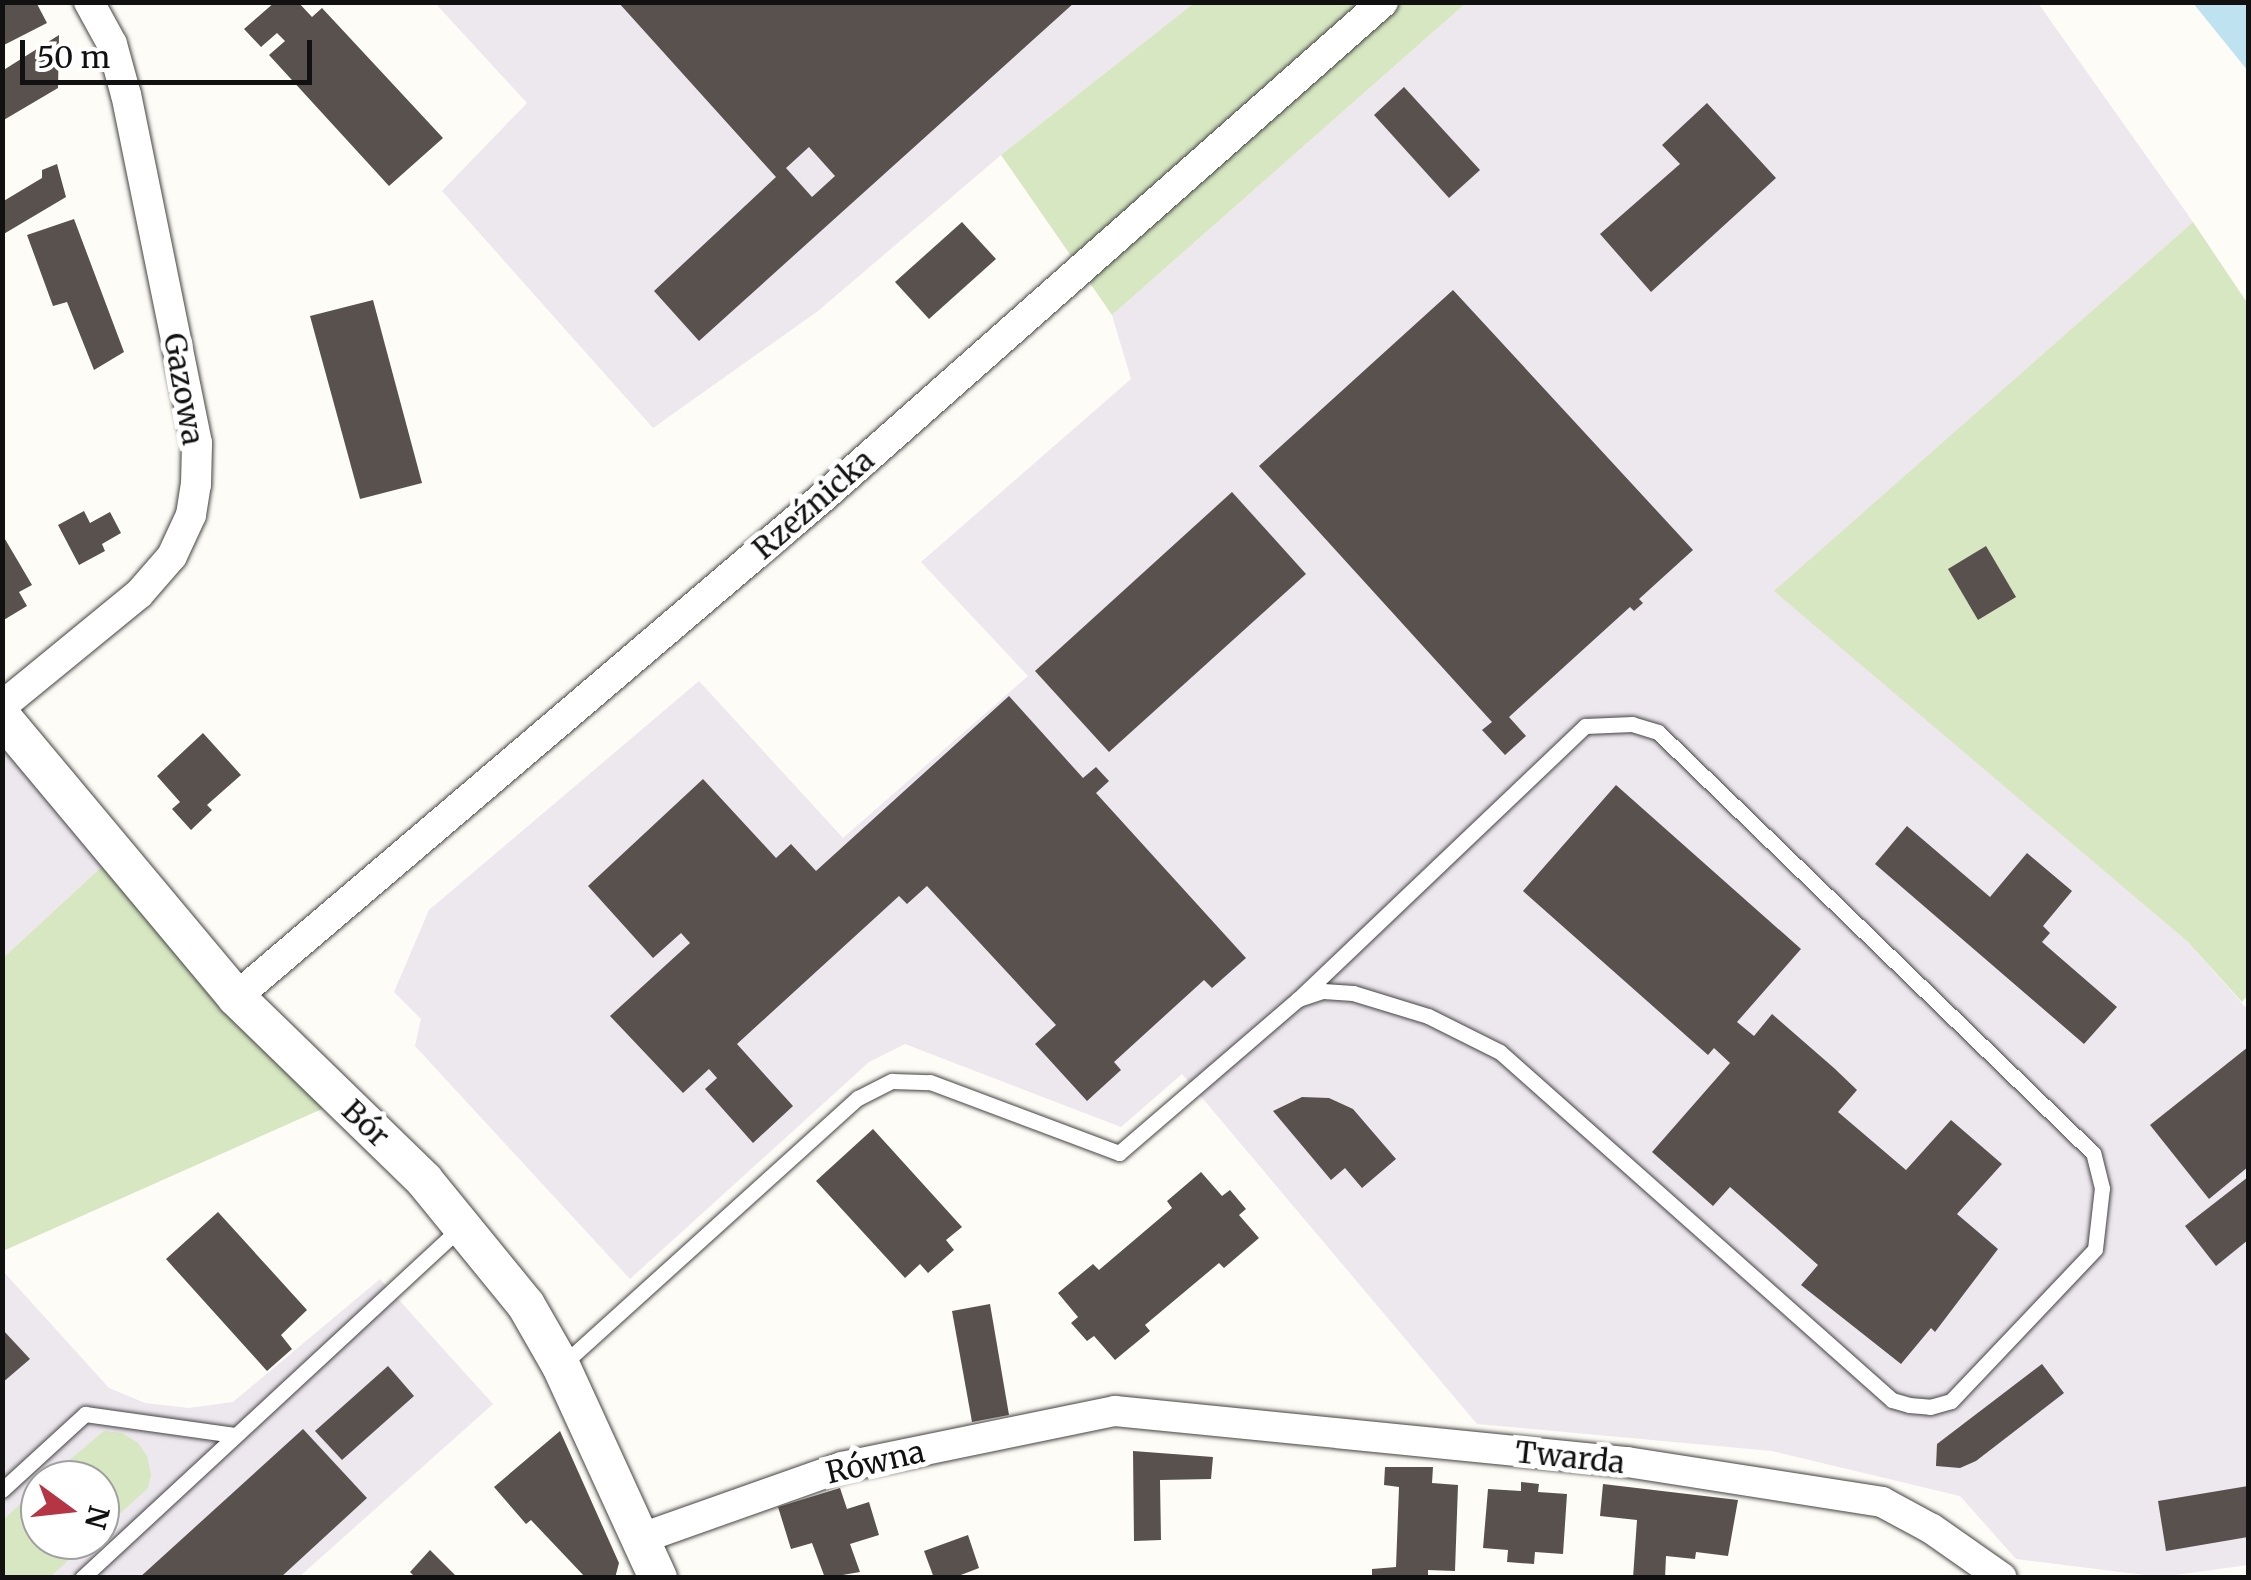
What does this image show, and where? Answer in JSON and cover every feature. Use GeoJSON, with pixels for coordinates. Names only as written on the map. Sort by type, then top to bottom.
{"type":"FeatureCollection","features":[{"type":"Feature","properties":{"kind":"street","name":"Gazowa"},"geometry":{"type":"LineString","coordinates":[[2,706],[139,594],[172,556],[191,516],[196,485],[197,443],[126,95],[112,44],[89,2]]}},
{"type":"Feature","properties":{"kind":"street","name":"Rzeźnicka"},"geometry":{"type":"LineString","coordinates":[[236,997],[822,498],[1383,2]]}},
{"type":"Feature","properties":{"kind":"street","name":"Bór"},"geometry":{"type":"LineString","coordinates":[[2,717],[236,997],[424,1180],[526,1305],[561,1366],[657,1577]]}},
{"type":"Feature","properties":{"kind":"street","name":"Równa"},"geometry":{"type":"LineString","coordinates":[[642,1538],[842,1467],[1115,1412]]}},
{"type":"Feature","properties":{"kind":"street","name":"Twarda"},"geometry":{"type":"LineString","coordinates":[[1115,1412],[1627,1462],[1882,1502],[1932,1529],[2002,1578]]}},
{"type":"Feature","properties":{"kind":"lane"},"geometry":{"type":"LineString","coordinates":[[561,1366],[858,1098],[892,1082],[930,1082],[1119,1153],[1298,998],[1585,726],[1632,724],[1658,732],[2094,1153],[2102,1188],[2095,1249],[1951,1402],[1909,1406],[1892,1400],[1500,1052],[1428,1016],[1353,993],[1324,991],[1298,998]]}},
{"type":"Feature","properties":{"kind":"lane"},"geometry":{"type":"LineString","coordinates":[[82,1578],[463,1226]]}},
{"type":"Feature","properties":{"kind":"lane"},"geometry":{"type":"LineString","coordinates":[[2,1490],[85,1414],[235,1435]]}},
{"type":"Feature","properties":{"kind":"shaded area"},"geometry":{"type":"Polygon","coordinates":[[[435,3],[1194,3],[1001,155],[818,311],[653,428],[442,191],[527,103],[435,3]]]}},
{"type":"Feature","properties":{"kind":"shaded area"},"geometry":{"type":"Polygon","coordinates":[[[1466,3],[2038,3],[2193,222],[1775,591],[2188,942],[2248,1010],[2248,1565],[2161,1577],[2016,1559],[1960,1496],[1772,1451],[1477,1424],[1182,1074],[1121,1127],[905,1044],[869,1062],[630,1279],[415,1046],[421,1019],[394,992],[429,910],[699,681],[843,838],[1028,676],[921,562],[1131,379],[1112,315],[1466,3]]]}},
{"type":"Feature","properties":{"kind":"shaded area"},"geometry":{"type":"Polygon","coordinates":[[[2,740],[109,860],[3,958],[2,958],[2,740]]]}},
{"type":"Feature","properties":{"kind":"shaded area"},"geometry":{"type":"Polygon","coordinates":[[[2,1270],[109,1388],[145,1403],[189,1408],[233,1402],[380,1279],[493,1404],[299,1577],[3,1577],[2,1270]]]}},
{"type":"Feature","properties":{"kind":"green space"},"geometry":{"type":"Polygon","coordinates":[[[1194,3],[1466,3],[1112,315],[1001,155],[1194,3]]]}},
{"type":"Feature","properties":{"kind":"green space"},"geometry":{"type":"Polygon","coordinates":[[[2193,222],[2248,304],[2248,995],[2242,1002],[2188,942],[1774,591],[2193,222]]]}},
{"type":"Feature","properties":{"kind":"green space"},"geometry":{"type":"Polygon","coordinates":[[[109,860],[331,1105],[3,1251],[3,958],[109,860]]]}},
{"type":"Feature","properties":{"kind":"green space"},"geometry":{"type":"Polygon","coordinates":[[[104,1431],[122,1433],[138,1443],[147,1456],[151,1475],[148,1488],[120,1514],[120,1460],[70,1460],[104,1431]]]}},
{"type":"Feature","properties":{"kind":"green space"},"geometry":{"type":"Polygon","coordinates":[[[20,1504],[20,1560],[69,1560],[50,1577],[3,1577],[3,1520],[20,1504]]]}},
{"type":"Feature","properties":{"kind":"water"},"geometry":{"type":"Polygon","coordinates":[[[2193,3],[2248,3],[2248,71],[2193,3]]]}},
{"type":"Feature","properties":{"kind":"building"},"geometry":{"type":"Polygon","coordinates":[[[2,2],[36,2],[47,23],[2,46],[2,2]]]}},
{"type":"Feature","properties":{"kind":"building"},"geometry":{"type":"Polygon","coordinates":[[[275,2],[298,2],[312,17],[322,8],[443,138],[389,186],[269,55],[285,41],[277,33],[261,47],[244,29],[275,2]]]}},
{"type":"Feature","properties":{"kind":"building"},"geometry":{"type":"Polygon","coordinates":[[[618,2],[1075,2],[699,341],[654,291],[776,177],[618,2]],[[809,147],[786,168],[812,197],[835,176],[809,147]]]}},
{"type":"Feature","properties":{"kind":"building"},"geometry":{"type":"Polygon","coordinates":[[[59,35],[58,88],[2,121],[2,71],[59,35]]]}},
{"type":"Feature","properties":{"kind":"building"},"geometry":{"type":"Polygon","coordinates":[[[1404,87],[1480,170],[1449,198],[1374,115],[1404,87]]]}},
{"type":"Feature","properties":{"kind":"building"},"geometry":{"type":"Polygon","coordinates":[[[1707,103],[1776,178],[1651,292],[1600,234],[1680,164],[1662,145],[1707,103]]]}},
{"type":"Feature","properties":{"kind":"building"},"geometry":{"type":"Polygon","coordinates":[[[57,164],[66,197],[2,235],[2,202],[42,178],[42,170],[57,164]]]}},
{"type":"Feature","properties":{"kind":"building"},"geometry":{"type":"Polygon","coordinates":[[[74,219],[124,352],[94,370],[67,302],[53,306],[27,235],[74,219]]]}},
{"type":"Feature","properties":{"kind":"building"},"geometry":{"type":"Polygon","coordinates":[[[962,222],[996,259],[929,319],[895,282],[962,222]]]}},
{"type":"Feature","properties":{"kind":"building"},"geometry":{"type":"Polygon","coordinates":[[[1453,290],[1693,550],[1639,599],[1643,603],[1634,611],[1630,607],[1509,717],[1526,736],[1505,755],[1482,730],[1492,722],[1259,466],[1453,290]]]}},
{"type":"Feature","properties":{"kind":"building"},"geometry":{"type":"Polygon","coordinates":[[[373,300],[422,483],[360,499],[310,316],[373,300]]]}},
{"type":"Feature","properties":{"kind":"building"},"geometry":{"type":"Polygon","coordinates":[[[1232,492],[1306,574],[1109,752],[1035,671],[1232,492]]]}},
{"type":"Feature","properties":{"kind":"building"},"geometry":{"type":"Polygon","coordinates":[[[84,511],[90,523],[110,512],[121,533],[102,544],[105,551],[79,565],[58,525],[84,511]]]}},
{"type":"Feature","properties":{"kind":"building"},"geometry":{"type":"Polygon","coordinates":[[[2,534],[32,585],[19,592],[27,606],[2,621],[2,534]]]}},
{"type":"Feature","properties":{"kind":"building"},"geometry":{"type":"Polygon","coordinates":[[[1986,546],[2016,597],[1978,620],[1948,569],[1986,546]]]}},
{"type":"Feature","properties":{"kind":"building"},"geometry":{"type":"Polygon","coordinates":[[[1009,696],[1083,778],[1096,767],[1109,781],[1096,793],[1246,958],[1212,988],[1204,980],[1114,1062],[1121,1070],[1087,1101],[1035,1044],[1056,1025],[927,886],[907,904],[899,896],[737,1044],[793,1106],[753,1143],[705,1089],[717,1078],[709,1069],[683,1093],[610,1016],[690,943],[681,933],[653,958],[588,886],[703,779],[776,858],[791,844],[816,871],[1009,696]]]}},
{"type":"Feature","properties":{"kind":"building"},"geometry":{"type":"Polygon","coordinates":[[[203,733],[241,775],[207,805],[212,810],[191,830],[172,809],[180,802],[157,776],[203,733]]]}},
{"type":"Feature","properties":{"kind":"building"},"geometry":{"type":"Polygon","coordinates":[[[1616,785],[1801,949],[1737,1022],[1754,1036],[1772,1014],[1834,1068],[1857,1090],[1838,1112],[1906,1170],[1951,1120],[2002,1164],[1957,1214],[1998,1249],[1935,1332],[1931,1328],[1901,1364],[1801,1285],[1818,1265],[1730,1187],[1713,1206],[1652,1152],[1730,1063],[1714,1048],[1708,1055],[1523,891],[1616,785]]]}},
{"type":"Feature","properties":{"kind":"building"},"geometry":{"type":"Polygon","coordinates":[[[1907,826],[1990,897],[2027,853],[2072,891],[2043,926],[2050,933],[2042,942],[2117,1007],[2084,1044],[1875,864],[1907,826]]]}},
{"type":"Feature","properties":{"kind":"building"},"geometry":{"type":"Polygon","coordinates":[[[2248,1047],[2248,1167],[2209,1199],[2150,1125],[2248,1047]]]}},
{"type":"Feature","properties":{"kind":"building"},"geometry":{"type":"Polygon","coordinates":[[[1302,1097],[1329,1098],[1353,1109],[1396,1159],[1362,1188],[1345,1168],[1331,1180],[1273,1111],[1302,1097]]]}},
{"type":"Feature","properties":{"kind":"building"},"geometry":{"type":"Polygon","coordinates":[[[873,1129],[962,1227],[946,1240],[954,1250],[928,1273],[920,1264],[905,1278],[816,1181],[873,1129]]]}},
{"type":"Feature","properties":{"kind":"building"},"geometry":{"type":"Polygon","coordinates":[[[1201,1172],[1222,1196],[1230,1190],[1246,1209],[1239,1215],[1259,1238],[1224,1268],[1219,1263],[1145,1325],[1150,1331],[1115,1360],[1094,1336],[1087,1341],[1071,1323],[1078,1317],[1058,1293],[1093,1264],[1099,1270],[1172,1208],[1167,1201],[1201,1172]]]}},
{"type":"Feature","properties":{"kind":"building"},"geometry":{"type":"Polygon","coordinates":[[[2248,1177],[2248,1240],[2216,1266],[2185,1226],[2248,1177]]]}},
{"type":"Feature","properties":{"kind":"building"},"geometry":{"type":"Polygon","coordinates":[[[218,1212],[307,1310],[281,1335],[292,1349],[267,1371],[166,1259],[218,1212]]]}},
{"type":"Feature","properties":{"kind":"building"},"geometry":{"type":"Polygon","coordinates":[[[990,1304],[1009,1415],[972,1422],[952,1311],[990,1304]]]}},
{"type":"Feature","properties":{"kind":"building"},"geometry":{"type":"Polygon","coordinates":[[[2,1329],[30,1359],[2,1383],[2,1329]]]}},
{"type":"Feature","properties":{"kind":"building"},"geometry":{"type":"Polygon","coordinates":[[[2042,1364],[2064,1393],[1976,1461],[1960,1468],[1936,1466],[1937,1444],[2042,1364]]]}},
{"type":"Feature","properties":{"kind":"building"},"geometry":{"type":"Polygon","coordinates":[[[388,1366],[414,1396],[342,1460],[315,1431],[388,1366]]]}},
{"type":"Feature","properties":{"kind":"building"},"geometry":{"type":"Polygon","coordinates":[[[303,1429],[367,1498],[280,1578],[139,1578],[303,1429]]]}},
{"type":"Feature","properties":{"kind":"building"},"geometry":{"type":"Polygon","coordinates":[[[560,1431],[619,1563],[615,1578],[586,1578],[531,1520],[526,1524],[494,1487],[560,1431]]]}},
{"type":"Feature","properties":{"kind":"building"},"geometry":{"type":"Polygon","coordinates":[[[1133,1451],[1213,1457],[1211,1479],[1160,1480],[1161,1540],[1134,1541],[1133,1451]]]}},
{"type":"Feature","properties":{"kind":"building"},"geometry":{"type":"Polygon","coordinates":[[[1385,1467],[1433,1467],[1432,1483],[1458,1485],[1455,1571],[1428,1570],[1428,1578],[1372,1578],[1372,1569],[1396,1567],[1399,1487],[1384,1485],[1385,1467]]]}},
{"type":"Feature","properties":{"kind":"building"},"geometry":{"type":"Polygon","coordinates":[[[1521,1482],[1539,1484],[1538,1492],[1567,1494],[1563,1554],[1535,1552],[1534,1564],[1507,1562],[1508,1550],[1483,1548],[1488,1489],[1521,1491],[1521,1482]]]}},
{"type":"Feature","properties":{"kind":"building"},"geometry":{"type":"Polygon","coordinates":[[[1603,1484],[1738,1500],[1728,1556],[1696,1552],[1695,1559],[1666,1556],[1665,1578],[1633,1578],[1637,1520],[1600,1516],[1603,1484]]]}},
{"type":"Feature","properties":{"kind":"building"},"geometry":{"type":"Polygon","coordinates":[[[2248,1486],[2248,1537],[2166,1551],[2158,1501],[2248,1486]]]}},
{"type":"Feature","properties":{"kind":"building"},"geometry":{"type":"Polygon","coordinates":[[[840,1488],[847,1509],[869,1502],[879,1535],[850,1544],[860,1572],[825,1578],[812,1543],[791,1549],[778,1507],[840,1488]]]}},
{"type":"Feature","properties":{"kind":"building"},"geometry":{"type":"Polygon","coordinates":[[[968,1535],[979,1568],[953,1578],[934,1578],[924,1551],[968,1535]]]}},
{"type":"Feature","properties":{"kind":"building"},"geometry":{"type":"Polygon","coordinates":[[[430,1550],[458,1578],[416,1578],[410,1572],[430,1550]]]}}]}
